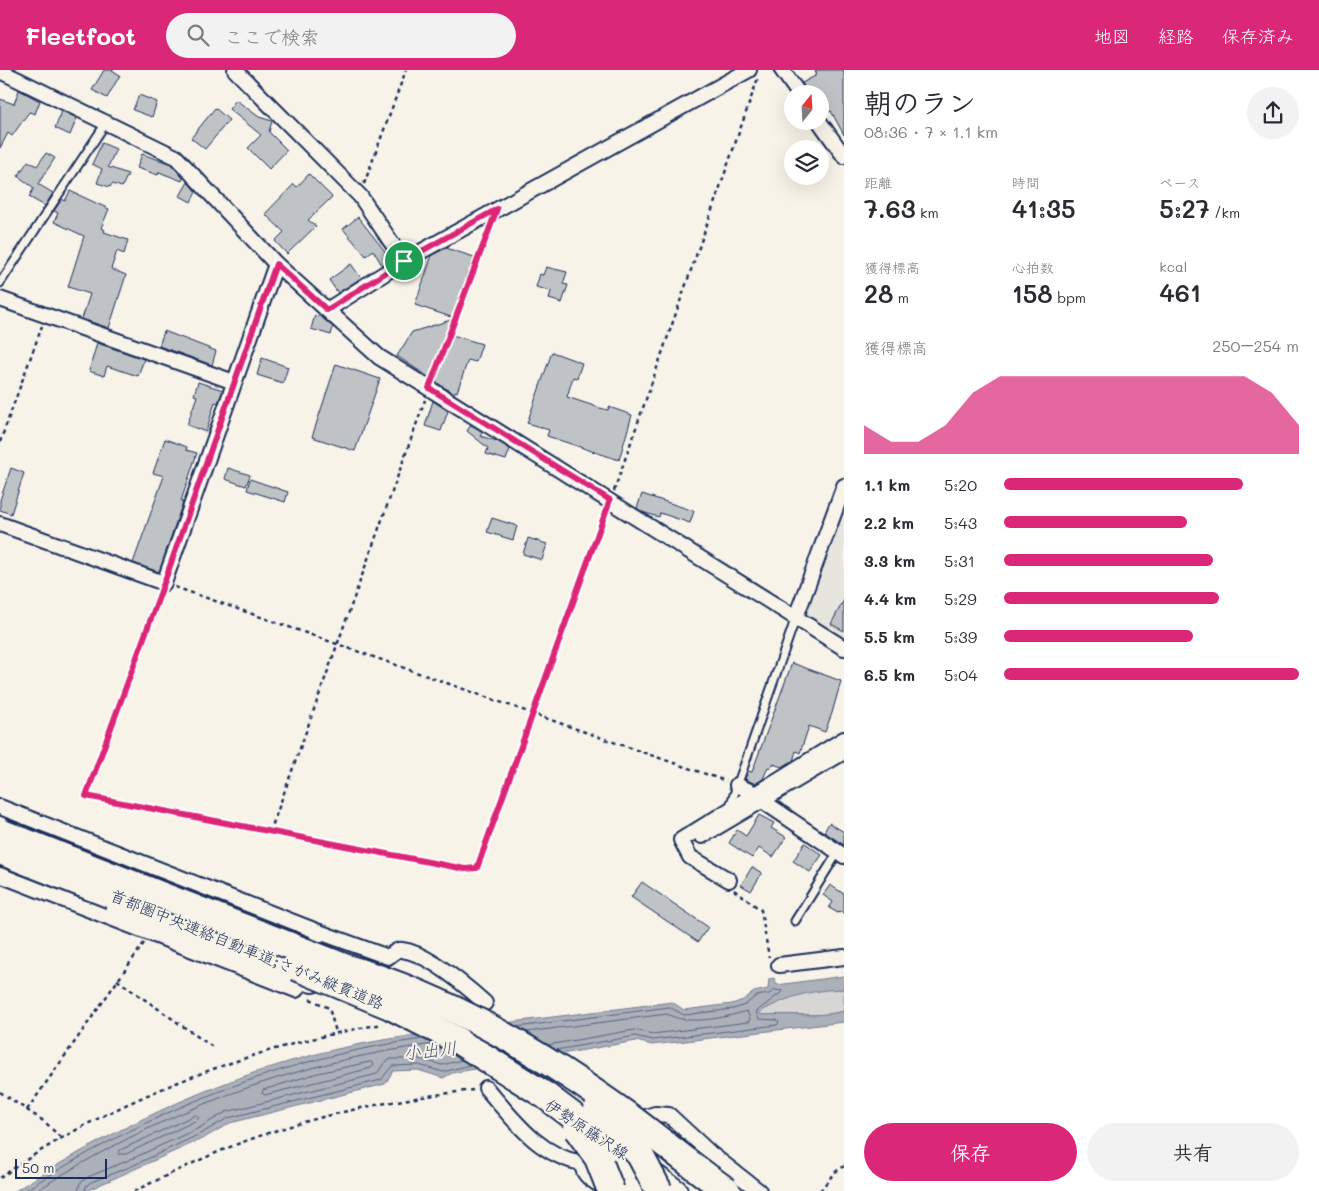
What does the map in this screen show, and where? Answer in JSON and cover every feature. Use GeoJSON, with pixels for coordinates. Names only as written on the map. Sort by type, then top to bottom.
{"type":"FeatureCollection","features":[{"type":"Feature","properties":{"kind":"highway","name":"首都圏中央連絡自動車道;さがみ縦貫道路"},"geometry":{"type":"LineString","coordinates":[[0,832],[347,968]]}},
{"type":"Feature","properties":{"kind":"highway","name":"首都圏中央連絡自動車道;さがみ縦貫道路"},"geometry":{"type":"LineString","coordinates":[[0,851],[360,993],[424,1023],[490,1073]]}},
{"type":"Feature","properties":{"kind":"highway"},"geometry":{"type":"LineString","coordinates":[[347,968],[398,984],[448,1007],[550,1063],[632,1118],[723,1191]]}},
{"type":"Feature","properties":{"kind":"highway"},"geometry":{"type":"LineString","coordinates":[[347,968],[519,1056],[590,1104],[618,1130],[640,1155],[659,1191]]}},
{"type":"Feature","properties":{"kind":"highway"},"geometry":{"type":"LineString","coordinates":[[490,1073],[573,1125],[598,1158],[610,1191]]}},
{"type":"Feature","properties":{"kind":"highway"},"geometry":{"type":"LineString","coordinates":[[490,1073],[566,1110],[666,1191]]}},
{"type":"Feature","properties":{"kind":"main road","name":"伊勢原藤沢線"},"geometry":{"type":"LineString","coordinates":[[0,838],[448,1015],[550,1070],[723,1191]]}},
{"type":"Feature","properties":{"kind":"main road"},"geometry":{"type":"LineString","coordinates":[[0,859],[338,991],[394,1022]]}},
{"type":"Feature","properties":{"kind":"main road","name":"伊勢原藤沢線"},"geometry":{"type":"LineString","coordinates":[[394,1022],[578,1122],[676,1191]]}},
{"type":"Feature","properties":{"kind":"street"},"geometry":{"type":"LineString","coordinates":[[235,70],[360,196],[404,261]]}},
{"type":"Feature","properties":{"kind":"street"},"geometry":{"type":"LineString","coordinates":[[327,310],[404,261],[749,70]]}},
{"type":"Feature","properties":{"kind":"street"},"geometry":{"type":"LineString","coordinates":[[782,70],[793,85]]}},
{"type":"Feature","properties":{"kind":"street"},"geometry":{"type":"LineString","coordinates":[[0,71],[176,157],[276,264],[379,357],[844,648]]}},
{"type":"Feature","properties":{"kind":"street"},"geometry":{"type":"LineString","coordinates":[[825,130],[844,156]]}},
{"type":"Feature","properties":{"kind":"street"},"geometry":{"type":"LineString","coordinates":[[0,524],[164,583],[276,264]]}},
{"type":"Feature","properties":{"kind":"street"},"geometry":{"type":"LineString","coordinates":[[0,299],[234,382]]}},
{"type":"Feature","properties":{"kind":"street"},"geometry":{"type":"LineString","coordinates":[[796,617],[844,486]]}},
{"type":"Feature","properties":{"kind":"street"},"geometry":{"type":"LineString","coordinates":[[684,846],[844,739]]}},
{"type":"Feature","properties":{"kind":"street"},"geometry":{"type":"LineString","coordinates":[[729,880],[690,857],[681,840],[728,809],[758,797],[844,752]]}},
{"type":"Feature","properties":{"kind":"street"},"geometry":{"type":"LineString","coordinates":[[737,785],[758,797],[841,854]]}},
{"type":"Feature","properties":{"kind":"street"},"geometry":{"type":"LineString","coordinates":[[0,807],[318,936],[388,957],[398,950],[403,950],[430,961],[463,984],[485,1003]]}},
{"type":"Feature","properties":{"kind":"street"},"geometry":{"type":"LineString","coordinates":[[0,875],[150,934],[298,988]]}},
{"type":"Feature","properties":{"kind":"street"},"geometry":{"type":"LineString","coordinates":[[779,965],[844,957]]}},
{"type":"Feature","properties":{"kind":"street"},"geometry":{"type":"LineString","coordinates":[[490,1073],[506,1102],[531,1138],[554,1155],[566,1160],[584,1158],[584,1175],[610,1191]]}},
{"type":"Feature","properties":{"kind":"street"},"geometry":{"type":"LineString","coordinates":[[646,1117],[655,1114],[670,1115],[710,1153],[759,1191]]}},
{"type":"Feature","properties":{"kind":"street"},"geometry":{"type":"LineString","coordinates":[[627,1156],[648,1191]]}},
{"type":"Feature","properties":{"kind":"lane"},"geometry":{"type":"LineString","coordinates":[[0,284],[106,123]]}},
{"type":"Feature","properties":{"kind":"lane"},"geometry":{"type":"LineString","coordinates":[[728,809],[796,617]]}},
{"type":"Feature","properties":{"kind":"lane"},"geometry":{"type":"LineString","coordinates":[[795,921],[841,854]]}},
{"type":"Feature","properties":{"kind":"path"},"geometry":{"type":"LineString","coordinates":[[360,196],[406,70]]}},
{"type":"Feature","properties":{"kind":"path"},"geometry":{"type":"LineString","coordinates":[[737,785],[532,715],[338,643],[164,583],[86,796],[465,869],[477,868],[532,715],[610,500],[761,70]]}},
{"type":"Feature","properties":{"kind":"path"},"geometry":{"type":"LineString","coordinates":[[270,832],[429,388],[497,209]]}},
{"type":"Feature","properties":{"kind":"path"},"geometry":{"type":"LineString","coordinates":[[0,442],[46,315]]}},
{"type":"Feature","properties":{"kind":"path"},"geometry":{"type":"LineString","coordinates":[[729,880],[727,885],[755,903],[761,910],[768,955],[771,962],[779,965]]}},
{"type":"Feature","properties":{"kind":"path"},"geometry":{"type":"LineString","coordinates":[[27,1110],[150,934]]}},
{"type":"Feature","properties":{"kind":"path"},"geometry":{"type":"LineString","coordinates":[[117,980],[214,1048]]}},
{"type":"Feature","properties":{"kind":"path"},"geometry":{"type":"LineString","coordinates":[[298,988],[302,996],[328,1008],[336,1032]]}},
{"type":"Feature","properties":{"kind":"path"},"geometry":{"type":"LineString","coordinates":[[0,1178],[61,1138],[180,1082],[255,1055],[336,1032],[394,1022]]}},
{"type":"Feature","properties":{"kind":"path"},"geometry":{"type":"LineString","coordinates":[[134,1191],[219,1152],[285,1128],[358,1109],[436,1094],[490,1073]]}},
{"type":"Feature","properties":{"kind":"path"},"geometry":{"type":"LineString","coordinates":[[0,1092],[45,1122],[61,1138]]}},
{"type":"Feature","properties":{"kind":"path"},"geometry":{"type":"LineString","coordinates":[[820,1191],[834,1173],[844,1166]]}},
{"type":"Feature","properties":{"kind":"shaded area"},"geometry":{"type":"Polygon","coordinates":[[[844,509],[844,640],[806,616],[844,509]]]}},
{"type":"Feature","properties":{"kind":"shaded area"},"geometry":{"type":"Polygon","coordinates":[[[819,989],[844,989],[844,1011],[814,1015],[761,1015],[760,1012],[783,999],[819,989]]]}},
{"type":"Feature","properties":{"kind":"water","name":"小出川"},"geometry":{"type":"Polygon","coordinates":[[[844,976],[844,989],[800,995],[760,1012],[761,1015],[814,1015],[844,1011],[844,1022],[652,1045],[636,1041],[452,1073],[443,1078],[418,1070],[393,1071],[385,1084],[230,1123],[204,1138],[86,1191],[15,1191],[122,1129],[159,1111],[234,1080],[273,1066],[313,1055],[376,1041],[672,1002],[684,1010],[732,1004],[743,1000],[754,992],[768,989],[769,979],[774,978],[777,985],[844,976]]]}},
{"type":"Feature","properties":{"kind":"building"},"geometry":{"type":"Polygon","coordinates":[[[104,70],[112,70],[120,75],[107,98],[92,90],[104,70]]]}},
{"type":"Feature","properties":{"kind":"building"},"geometry":{"type":"Polygon","coordinates":[[[815,70],[844,70],[844,135],[831,111],[829,112],[829,85],[803,85],[802,83],[817,75],[815,70]]]}},
{"type":"Feature","properties":{"kind":"building"},"geometry":{"type":"Polygon","coordinates":[[[19,90],[40,101],[35,114],[29,112],[12,136],[8,133],[0,148],[0,99],[14,104],[19,90]]]}},
{"type":"Feature","properties":{"kind":"building"},"geometry":{"type":"Polygon","coordinates":[[[139,95],[157,102],[152,117],[133,110],[139,95]]]}},
{"type":"Feature","properties":{"kind":"building"},"geometry":{"type":"Polygon","coordinates":[[[236,100],[259,117],[272,121],[269,132],[287,150],[269,169],[248,148],[261,135],[229,109],[236,100]]]}},
{"type":"Feature","properties":{"kind":"building"},"geometry":{"type":"Polygon","coordinates":[[[215,108],[229,120],[205,149],[191,138],[215,108]]]}},
{"type":"Feature","properties":{"kind":"building"},"geometry":{"type":"Polygon","coordinates":[[[62,111],[77,118],[70,135],[55,128],[62,111]]]}},
{"type":"Feature","properties":{"kind":"building"},"geometry":{"type":"Polygon","coordinates":[[[102,143],[116,149],[108,167],[128,174],[122,187],[112,184],[110,187],[97,183],[102,169],[92,164],[102,143]]]}},
{"type":"Feature","properties":{"kind":"building"},"geometry":{"type":"Polygon","coordinates":[[[46,153],[55,158],[38,184],[53,193],[45,206],[29,197],[34,188],[18,176],[28,161],[37,166],[46,153]]]}},
{"type":"Feature","properties":{"kind":"building"},"geometry":{"type":"Polygon","coordinates":[[[142,154],[171,164],[183,178],[182,181],[159,172],[158,175],[137,168],[142,154]]]}},
{"type":"Feature","properties":{"kind":"building"},"geometry":{"type":"Polygon","coordinates":[[[309,174],[332,197],[308,220],[316,226],[287,254],[275,241],[284,232],[265,214],[294,184],[297,187],[309,174]]]}},
{"type":"Feature","properties":{"kind":"building"},"geometry":{"type":"Polygon","coordinates":[[[188,182],[196,192],[191,202],[180,196],[188,182]]]}},
{"type":"Feature","properties":{"kind":"building"},"geometry":{"type":"Polygon","coordinates":[[[70,191],[109,209],[101,228],[105,230],[104,232],[128,240],[124,254],[117,251],[111,269],[126,275],[109,328],[82,319],[90,294],[68,287],[84,236],[54,222],[58,213],[54,211],[62,199],[65,201],[70,191]]]}},
{"type":"Feature","properties":{"kind":"building"},"geometry":{"type":"Polygon","coordinates":[[[358,217],[391,259],[382,265],[373,250],[366,256],[343,229],[358,217]]]}},
{"type":"Feature","properties":{"kind":"building"},"geometry":{"type":"Polygon","coordinates":[[[446,248],[474,257],[454,318],[415,305],[432,255],[446,248]]]}},
{"type":"Feature","properties":{"kind":"building"},"geometry":{"type":"Polygon","coordinates":[[[351,264],[361,278],[338,293],[329,280],[351,264]]]}},
{"type":"Feature","properties":{"kind":"building"},"geometry":{"type":"Polygon","coordinates":[[[546,267],[567,272],[563,284],[568,285],[562,303],[549,299],[551,291],[536,287],[540,274],[543,275],[546,267]]]}},
{"type":"Feature","properties":{"kind":"building"},"geometry":{"type":"Polygon","coordinates":[[[315,315],[321,317],[333,327],[331,335],[311,329],[315,315]]]}},
{"type":"Feature","properties":{"kind":"building"},"geometry":{"type":"Polygon","coordinates":[[[454,319],[449,334],[482,344],[476,362],[468,360],[457,392],[455,391],[454,394],[397,356],[412,332],[454,319]]]}},
{"type":"Feature","properties":{"kind":"building"},"geometry":{"type":"Polygon","coordinates":[[[164,331],[216,351],[212,365],[159,346],[164,331]]]}},
{"type":"Feature","properties":{"kind":"building"},"geometry":{"type":"Polygon","coordinates":[[[97,343],[144,359],[138,376],[107,366],[104,376],[89,371],[97,343]]]}},
{"type":"Feature","properties":{"kind":"building"},"geometry":{"type":"Polygon","coordinates":[[[552,352],[582,363],[577,378],[573,377],[567,397],[600,408],[608,410],[609,407],[632,415],[619,460],[547,436],[549,430],[527,423],[552,352]]]}},
{"type":"Feature","properties":{"kind":"building"},"geometry":{"type":"Polygon","coordinates":[[[262,358],[288,367],[283,383],[257,375],[262,358]]]}},
{"type":"Feature","properties":{"kind":"building"},"geometry":{"type":"Polygon","coordinates":[[[336,364],[380,379],[355,451],[312,437],[336,364]]]}},
{"type":"Feature","properties":{"kind":"building"},"geometry":{"type":"Polygon","coordinates":[[[198,382],[223,390],[218,403],[215,402],[206,432],[187,425],[197,396],[194,395],[198,382]]]}},
{"type":"Feature","properties":{"kind":"building"},"geometry":{"type":"Polygon","coordinates":[[[433,401],[448,411],[441,431],[425,426],[433,401]]]}},
{"type":"Feature","properties":{"kind":"building"},"geometry":{"type":"Polygon","coordinates":[[[471,425],[483,432],[480,436],[497,441],[510,449],[506,460],[486,454],[488,448],[467,431],[471,425]]]}},
{"type":"Feature","properties":{"kind":"building"},"geometry":{"type":"Polygon","coordinates":[[[165,439],[187,447],[186,450],[197,453],[181,501],[183,502],[159,572],[133,563],[164,476],[153,473],[165,439]]]}},
{"type":"Feature","properties":{"kind":"building"},"geometry":{"type":"Polygon","coordinates":[[[11,468],[24,473],[11,514],[0,510],[0,500],[11,468]]]}},
{"type":"Feature","properties":{"kind":"building"},"geometry":{"type":"Polygon","coordinates":[[[228,468],[250,475],[246,486],[225,479],[228,468]]]}},
{"type":"Feature","properties":{"kind":"building"},"geometry":{"type":"Polygon","coordinates":[[[250,479],[288,492],[285,502],[247,490],[250,479]]]}},
{"type":"Feature","properties":{"kind":"building"},"geometry":{"type":"Polygon","coordinates":[[[642,494],[694,511],[690,523],[660,513],[659,517],[642,512],[637,508],[642,494]]]}},
{"type":"Feature","properties":{"kind":"building"},"geometry":{"type":"Polygon","coordinates":[[[492,518],[517,526],[513,540],[487,532],[492,518]]]}},
{"type":"Feature","properties":{"kind":"building"},"geometry":{"type":"Polygon","coordinates":[[[528,538],[547,544],[542,560],[523,554],[528,538]]]}},
{"type":"Feature","properties":{"kind":"building"},"geometry":{"type":"Polygon","coordinates":[[[844,600],[844,631],[831,624],[844,600]]]}},
{"type":"Feature","properties":{"kind":"building"},"geometry":{"type":"Polygon","coordinates":[[[792,663],[841,681],[832,713],[825,732],[809,726],[800,753],[796,751],[793,761],[782,767],[773,764],[771,768],[768,767],[763,779],[755,784],[745,779],[748,771],[752,772],[792,663]]]}},
{"type":"Feature","properties":{"kind":"building"},"geometry":{"type":"Polygon","coordinates":[[[759,815],[774,823],[771,828],[786,837],[773,857],[759,848],[752,858],[729,843],[737,830],[746,836],[759,815]]]}},
{"type":"Feature","properties":{"kind":"building"},"geometry":{"type":"Polygon","coordinates":[[[829,823],[844,832],[844,845],[824,832],[829,823]]]}},
{"type":"Feature","properties":{"kind":"building"},"geometry":{"type":"Polygon","coordinates":[[[805,843],[822,855],[810,872],[793,861],[805,843]]]}},
{"type":"Feature","properties":{"kind":"building"},"geometry":{"type":"Polygon","coordinates":[[[752,867],[762,873],[751,891],[741,885],[752,867]]]}},
{"type":"Feature","properties":{"kind":"building"},"geometry":{"type":"Polygon","coordinates":[[[642,882],[708,927],[698,942],[631,897],[642,882]]]}},
{"type":"Feature","properties":{"kind":"building"},"geometry":{"type":"Polygon","coordinates":[[[830,885],[844,894],[844,913],[840,911],[838,913],[829,908],[833,902],[823,895],[830,885]]]}},
{"type":"Feature","properties":{"kind":"route"},"geometry":{"type":"LineString","coordinates":[[497,209],[429,388],[610,500],[477,868],[465,869],[86,796],[164,583],[276,264],[327,310],[404,261],[497,209]]}}]}
